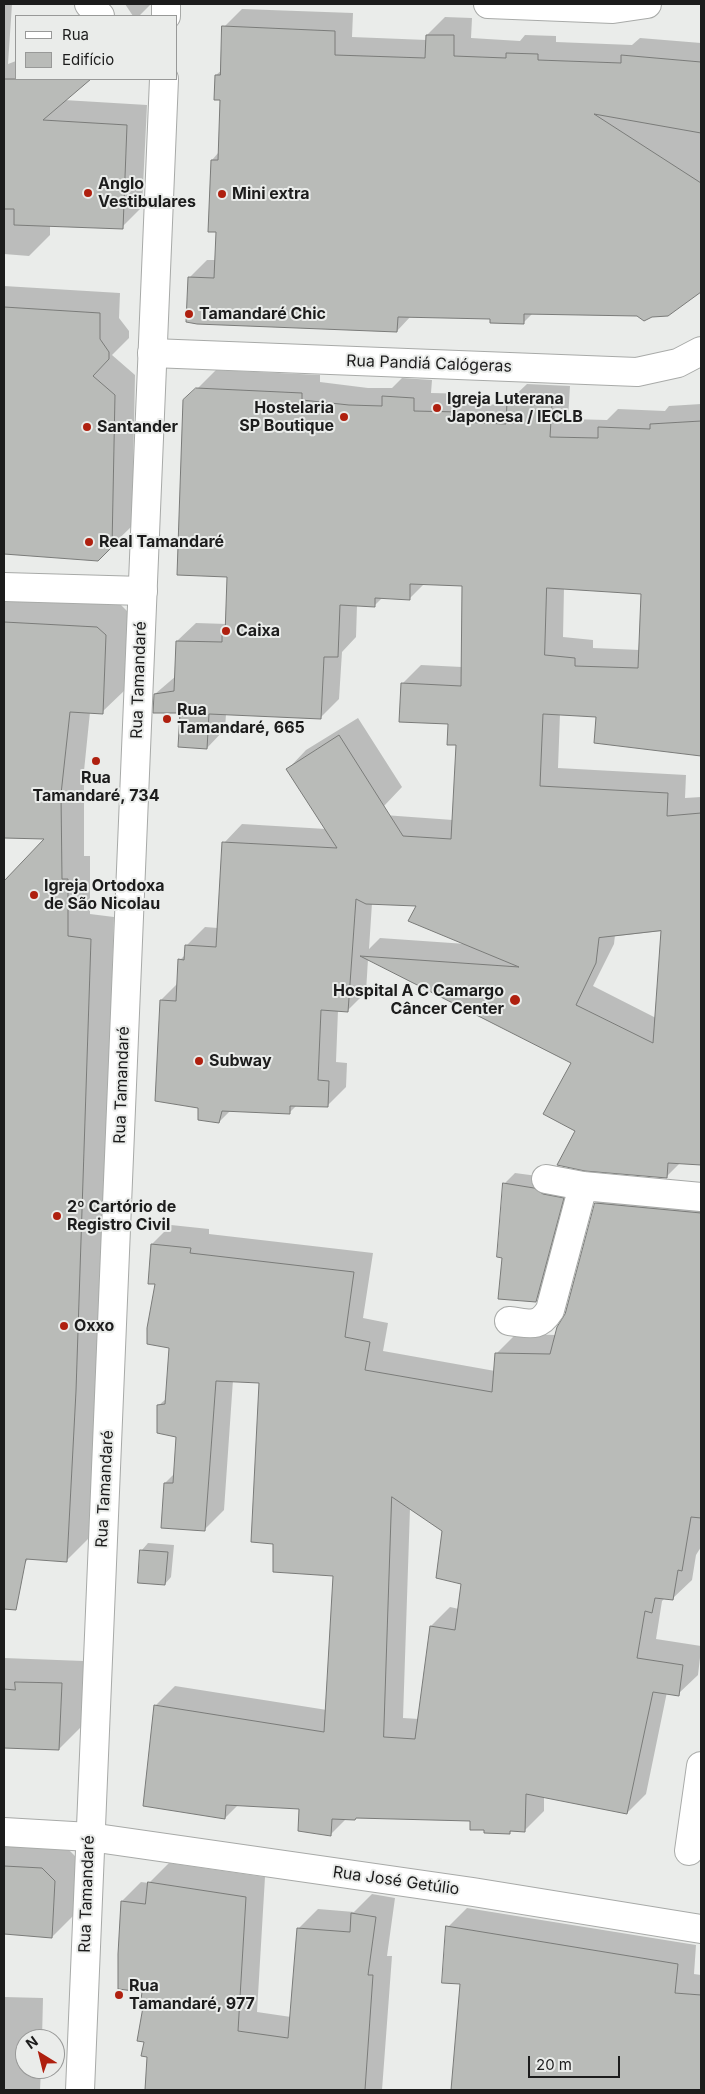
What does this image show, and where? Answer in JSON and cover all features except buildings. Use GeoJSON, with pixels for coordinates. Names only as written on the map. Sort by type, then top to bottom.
{"type":"FeatureCollection","features":[{"type":"Feature","properties":{"kind":"street"},"geometry":{"type":"LineString","coordinates":[[89,4],[99,15]]}},
{"type":"Feature","properties":{"kind":"street"},"geometry":{"type":"LineString","coordinates":[[488,4],[613,9],[646,4]]}},
{"type":"Feature","properties":{"kind":"street","name":"Rua Tamandaré"},"geometry":{"type":"LineString","coordinates":[[80,2090],[164,80]]}},
{"type":"Feature","properties":{"kind":"street","name":"Rua Pandiá Calógeras"},"geometry":{"type":"LineString","coordinates":[[152,353],[637,372],[678,363],[701,351]]}},
{"type":"Feature","properties":{"kind":"street"},"geometry":{"type":"LineString","coordinates":[[4,587],[143,592]]}},
{"type":"Feature","properties":{"kind":"street"},"geometry":{"type":"LineString","coordinates":[[546,1179],[583,1186],[701,1197]]}},
{"type":"Feature","properties":{"kind":"street"},"geometry":{"type":"LineString","coordinates":[[509,1321],[537,1323],[544,1320],[550,1310],[583,1186]]}},
{"type":"Feature","properties":{"kind":"street"},"geometry":{"type":"LineString","coordinates":[[689,1851],[701,1766]]}},
{"type":"Feature","properties":{"kind":"street","name":"Rua José Getúlio"},"geometry":{"type":"LineString","coordinates":[[4,1832],[90,1837],[473,1892],[701,1929]]}},
{"type":"Feature","properties":{"kind":"place","name":"Anglo Vestibulares"},"geometry":{"type":"Point","coordinates":[88,193]}},
{"type":"Feature","properties":{"kind":"place","name":"Mini extra"},"geometry":{"type":"Point","coordinates":[222,194]}},
{"type":"Feature","properties":{"kind":"place","name":"Tamandaré Chic"},"geometry":{"type":"Point","coordinates":[189,314]}},
{"type":"Feature","properties":{"kind":"place","name":"Igreja Luterana Japonesa / IECLB"},"geometry":{"type":"Point","coordinates":[437,408]}},
{"type":"Feature","properties":{"kind":"place","name":"Hostelaria SP Boutique"},"geometry":{"type":"Point","coordinates":[344,417]}},
{"type":"Feature","properties":{"kind":"place","name":"Santander"},"geometry":{"type":"Point","coordinates":[87,427]}},
{"type":"Feature","properties":{"kind":"place","name":"Real Tamandaré"},"geometry":{"type":"Point","coordinates":[89,542]}},
{"type":"Feature","properties":{"kind":"place","name":"Caixa"},"geometry":{"type":"Point","coordinates":[226,631]}},
{"type":"Feature","properties":{"kind":"place","name":"Rua Tamandaré, 665"},"geometry":{"type":"Point","coordinates":[167,719]}},
{"type":"Feature","properties":{"kind":"place","name":"Rua Tamandaré, 734"},"geometry":{"type":"Point","coordinates":[96,761]}},
{"type":"Feature","properties":{"kind":"place","name":"Igreja Ortodoxa de São Nicolau"},"geometry":{"type":"Point","coordinates":[34,895]}},
{"type":"Feature","properties":{"kind":"place","name":"Hospital A C Camargo Câncer Center"},"geometry":{"type":"Point","coordinates":[515,1000]}},
{"type":"Feature","properties":{"kind":"place","name":"Subway"},"geometry":{"type":"Point","coordinates":[199,1061]}},
{"type":"Feature","properties":{"kind":"place","name":"2º Cartório de Registro Civil"},"geometry":{"type":"Point","coordinates":[57,1216]}},
{"type":"Feature","properties":{"kind":"place","name":"Oxxo"},"geometry":{"type":"Point","coordinates":[64,1326]}},
{"type":"Feature","properties":{"kind":"place","name":"Rua Tamandaré, 977"},"geometry":{"type":"Point","coordinates":[119,1995]}}]}
